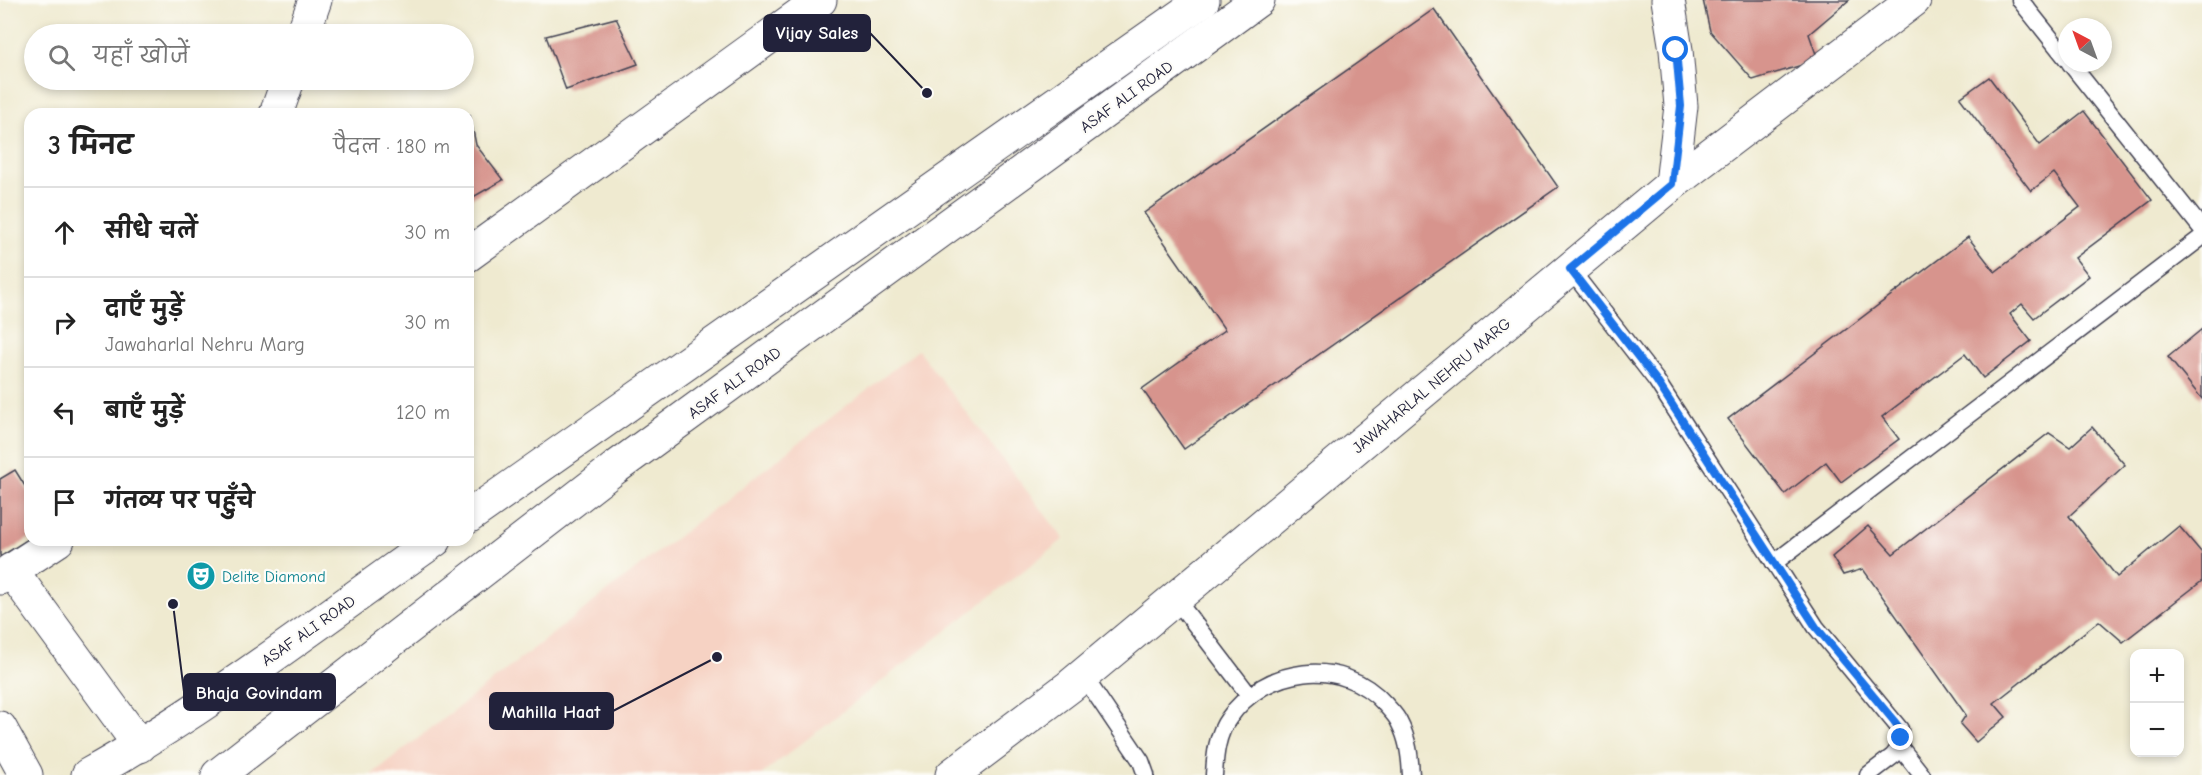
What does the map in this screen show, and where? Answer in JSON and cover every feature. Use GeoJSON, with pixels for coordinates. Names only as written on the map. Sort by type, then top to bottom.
{"type":"FeatureCollection","features":[{"type":"Feature","properties":{"kind":"main road"},"geometry":{"type":"LineString","coordinates":[[307,24],[315,0]]}},
{"type":"Feature","properties":{"kind":"main road"},"geometry":{"type":"LineString","coordinates":[[474,251],[820,0]]}},
{"type":"Feature","properties":{"kind":"main road","name":"ASAF ALI ROAD"},"geometry":{"type":"LineString","coordinates":[[474,513],[1203,0]]}},
{"type":"Feature","properties":{"kind":"main road","name":"ASAF ALI ROAD"},"geometry":{"type":"LineString","coordinates":[[218,775],[615,468],[1258,0]]}},
{"type":"Feature","properties":{"kind":"main road"},"geometry":{"type":"LineString","coordinates":[[1668,0],[1676,50],[1681,106],[1672,184]]}},
{"type":"Feature","properties":{"kind":"main road","name":"JAWAHARLAL NEHRU MARG"},"geometry":{"type":"LineString","coordinates":[[952,775],[1083,675],[1672,184],[1914,0]]}},
{"type":"Feature","properties":{"kind":"main road"},"geometry":{"type":"LineString","coordinates":[[278,108],[284,90]]}},
{"type":"Feature","properties":{"kind":"main road"},"geometry":{"type":"LineString","coordinates":[[49,546],[5,574],[140,746]]}},
{"type":"Feature","properties":{"kind":"main road","name":"ASAF ALI ROAD"},"geometry":{"type":"LineString","coordinates":[[88,775],[140,746],[426,546]]}},
{"type":"Feature","properties":{"kind":"main road"},"geometry":{"type":"LineString","coordinates":[[0,729],[26,775]]}},
{"type":"Feature","properties":{"kind":"lane"},"geometry":{"type":"LineString","coordinates":[[2020,0],[2058,48]]}},
{"type":"Feature","properties":{"kind":"lane"},"geometry":{"type":"LineString","coordinates":[[2077,72],[2202,229]]}},
{"type":"Feature","properties":{"kind":"lane"},"geometry":{"type":"LineString","coordinates":[[1774,563],[2202,237]]}},
{"type":"Feature","properties":{"kind":"lane"},"geometry":{"type":"LineString","coordinates":[[1570,269],[1656,380],[1816,627],[1900,729],[1900,747],[1893,756],[1868,775]]}},
{"type":"Feature","properties":{"kind":"lane"},"geometry":{"type":"LineString","coordinates":[[1175,598],[1249,695]]}},
{"type":"Feature","properties":{"kind":"lane"},"geometry":{"type":"LineString","coordinates":[[1214,775],[1216,748],[1228,719],[1249,695],[1279,678],[1312,672],[1346,677],[1376,694],[1398,720],[1410,751],[1411,775]]}},
{"type":"Feature","properties":{"kind":"lane"},"geometry":{"type":"LineString","coordinates":[[1083,675],[1141,761],[1146,775]]}},
{"type":"Feature","properties":{"kind":"lane"},"geometry":{"type":"LineString","coordinates":[[1900,747],[1922,775]]}},
{"type":"Feature","properties":{"kind":"shaded area"},"geometry":{"type":"Polygon","coordinates":[[[918,350],[1064,539],[761,775],[371,775],[918,350]]]}},
{"type":"Feature","properties":{"kind":"building"},"geometry":{"type":"Polygon","coordinates":[[[1703,0],[1849,0],[1809,34],[1818,60],[1753,80],[1710,31],[1703,0]]]}},
{"type":"Feature","properties":{"kind":"building"},"geometry":{"type":"Polygon","coordinates":[[[1434,9],[1558,187],[1184,449],[1142,389],[1225,330],[1144,213],[1434,9]]]}},
{"type":"Feature","properties":{"kind":"building"},"geometry":{"type":"Polygon","coordinates":[[[616,18],[638,64],[566,90],[546,36],[616,18]]]}},
{"type":"Feature","properties":{"kind":"building"},"geometry":{"type":"Polygon","coordinates":[[[1989,77],[2040,145],[2084,111],[2152,200],[2075,258],[2089,276],[2034,318],[2022,304],[2010,314],[2031,341],[1983,378],[1965,354],[1882,417],[1899,439],[1841,482],[1826,462],[1785,494],[1728,419],[1968,237],[1995,272],[2080,207],[2054,173],[2031,191],[1960,98],[1989,77]]]}},
{"type":"Feature","properties":{"kind":"building"},"geometry":{"type":"Polygon","coordinates":[[[474,135],[476,145],[503,180],[474,197],[474,135]]]}},
{"type":"Feature","properties":{"kind":"building"},"geometry":{"type":"Polygon","coordinates":[[[2202,329],[2202,399],[2168,357],[2202,329]]]}},
{"type":"Feature","properties":{"kind":"building"},"geometry":{"type":"Polygon","coordinates":[[[2092,427],[2125,465],[2069,516],[2117,577],[2179,526],[2202,553],[2202,581],[2123,642],[2099,621],[1994,703],[2006,717],[1976,742],[1960,724],[1966,715],[1863,569],[1843,575],[1832,557],[1868,526],[1893,554],[2049,433],[2070,447],[2092,427]]]}},
{"type":"Feature","properties":{"kind":"building"},"geometry":{"type":"Polygon","coordinates":[[[15,470],[24,484],[24,542],[0,557],[0,479],[15,470]]]}},
{"type":"Feature","properties":{"kind":"place","name":"Vijay Sales"},"geometry":{"type":"Point","coordinates":[927,93]}},
{"type":"Feature","properties":{"kind":"place","name":"Delite Diamond"},"geometry":{"type":"Point","coordinates":[201,576]}},
{"type":"Feature","properties":{"kind":"place","name":"Bhaja Govindam"},"geometry":{"type":"Point","coordinates":[173,604]}},
{"type":"Feature","properties":{"kind":"place","name":"Mahilla Haat"},"geometry":{"type":"Point","coordinates":[717,657]}},
{"type":"Feature","properties":{"kind":"route"},"geometry":{"type":"LineString","coordinates":[[1676,50],[1681,106],[1672,184],[1570,269],[1656,380],[1816,627],[1894,721],[1900,729],[1901,738]]}}]}
